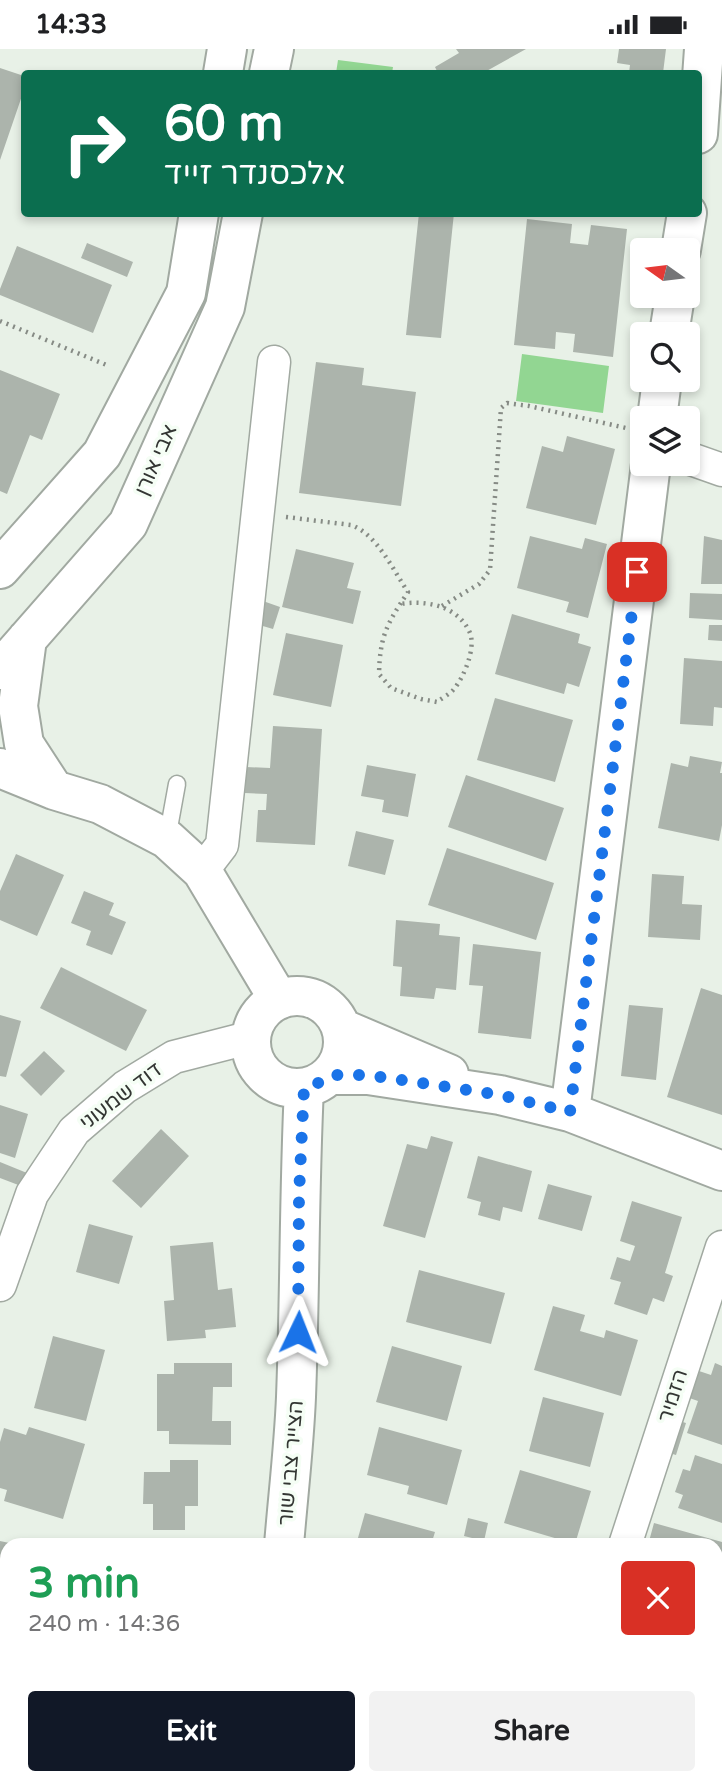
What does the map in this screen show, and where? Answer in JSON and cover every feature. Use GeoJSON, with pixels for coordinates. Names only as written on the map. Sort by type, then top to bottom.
{"type":"FeatureCollection","features":[{"type":"Feature","properties":{"kind":"street"},"geometry":{"type":"LineString","coordinates":[[224,70],[227,49]]}},
{"type":"Feature","properties":{"kind":"street"},"geometry":{"type":"LineString","coordinates":[[270,70],[274,49]]}},
{"type":"Feature","properties":{"kind":"street"},"geometry":{"type":"LineString","coordinates":[[704,49],[707,128]]}},
{"type":"Feature","properties":{"kind":"street"},"geometry":{"type":"LineString","coordinates":[[0,569],[103,454],[186,293],[199,217]]}},
{"type":"Feature","properties":{"kind":"street","name":"אבי אורן"},"geometry":{"type":"LineString","coordinates":[[0,670],[128,524],[225,307],[242,217]]}},
{"type":"Feature","properties":{"kind":"street"},"geometry":{"type":"LineString","coordinates":[[683,238],[686,217]]}},
{"type":"Feature","properties":{"kind":"street"},"geometry":{"type":"LineString","coordinates":[[202,871],[222,845],[274,362]]}},
{"type":"Feature","properties":{"kind":"street"},"geometry":{"type":"LineString","coordinates":[[700,462],[722,470]]}},
{"type":"Feature","properties":{"kind":"street"},"geometry":{"type":"LineString","coordinates":[[570,1112],[643,476]]}},
{"type":"Feature","properties":{"kind":"street"},"geometry":{"type":"LineString","coordinates":[[27,639],[18,706],[24,744],[54,790]]}},
{"type":"Feature","properties":{"kind":"street"},"geometry":{"type":"LineString","coordinates":[[0,768],[54,790],[100,804],[167,839],[202,871],[279,1000]]}},
{"type":"Feature","properties":{"kind":"street"},"geometry":{"type":"LineString","coordinates":[[0,793],[54,790]]}},
{"type":"Feature","properties":{"kind":"street"},"geometry":{"type":"LineString","coordinates":[[317,1081],[342,1053],[344,1041],[341,1028],[329,1009],[309,997],[294,996],[265,1008],[256,1021],[252,1051],[265,1075],[290,1088],[317,1081],[368,1075],[500,1095],[570,1112],[722,1171]]}},
{"type":"Feature","properties":{"kind":"street"},"geometry":{"type":"LineString","coordinates":[[341,1028],[500,1095]]}},
{"type":"Feature","properties":{"kind":"street","name":"דוד שמעוני"},"geometry":{"type":"LineString","coordinates":[[0,1285],[32,1193],[74,1131],[125,1087],[174,1057],[252,1037]]}},
{"type":"Feature","properties":{"kind":"street","name":"הצייר צבי שור"},"geometry":{"type":"LineString","coordinates":[[285,1538],[296,1400],[300,1287],[299,1195],[317,1081]]}},
{"type":"Feature","properties":{"kind":"street","name":"הזמיר"},"geometry":{"type":"LineString","coordinates":[[627,1538],[722,1247]]}},
{"type":"Feature","properties":{"kind":"lane"},"geometry":{"type":"LineString","coordinates":[[167,839],[177,784]]}},
{"type":"Feature","properties":{"kind":"path"},"geometry":{"type":"LineString","coordinates":[[0,321],[141,379]]}},
{"type":"Feature","properties":{"kind":"path"},"geometry":{"type":"LineString","coordinates":[[442,606],[479,584],[490,570],[501,408],[507,403],[569,414],[630,432]]}},
{"type":"Feature","properties":{"kind":"path"},"geometry":{"type":"LineString","coordinates":[[258,513],[360,529],[370,537],[408,592],[390,617],[383,635],[379,674],[391,688],[437,702],[454,691],[464,673],[470,652],[470,633],[461,621],[442,606],[425,602],[400,604]]}},
{"type":"Feature","properties":{"kind":"green space"},"geometry":{"type":"Polygon","coordinates":[[[338,60],[393,67],[392,70],[336,70],[338,60]]]}},
{"type":"Feature","properties":{"kind":"green space"},"geometry":{"type":"Polygon","coordinates":[[[522,354],[609,366],[603,413],[516,401],[522,354]]]}},
{"type":"Feature","properties":{"kind":"building"},"geometry":{"type":"Polygon","coordinates":[[[456,49],[526,49],[488,70],[436,70],[435,67],[459,53],[456,49]]]}},
{"type":"Feature","properties":{"kind":"building"},"geometry":{"type":"Polygon","coordinates":[[[619,49],[666,49],[663,70],[629,70],[630,65],[617,63],[619,49]]]}},
{"type":"Feature","properties":{"kind":"building"},"geometry":{"type":"Polygon","coordinates":[[[0,68],[21,75],[21,99],[0,160],[0,68]]]}},
{"type":"Feature","properties":{"kind":"building"},"geometry":{"type":"Polygon","coordinates":[[[419,217],[454,217],[441,338],[406,335],[419,217]]]}},
{"type":"Feature","properties":{"kind":"building"},"geometry":{"type":"Polygon","coordinates":[[[527,219],[572,224],[570,243],[588,245],[591,225],[627,229],[613,357],[573,352],[575,334],[556,332],[555,349],[514,345],[527,219]]]}},
{"type":"Feature","properties":{"kind":"building"},"geometry":{"type":"Polygon","coordinates":[[[87,243],[133,262],[127,277],[81,258],[87,243]]]}},
{"type":"Feature","properties":{"kind":"building"},"geometry":{"type":"Polygon","coordinates":[[[17,246],[112,285],[93,333],[0,295],[17,246]]]}},
{"type":"Feature","properties":{"kind":"building"},"geometry":{"type":"Polygon","coordinates":[[[316,362],[364,368],[362,385],[416,392],[401,506],[299,493],[316,362]]]}},
{"type":"Feature","properties":{"kind":"building"},"geometry":{"type":"Polygon","coordinates":[[[0,370],[60,394],[42,440],[30,435],[7,494],[0,491],[0,370]]]}},
{"type":"Feature","properties":{"kind":"building"},"geometry":{"type":"Polygon","coordinates":[[[567,436],[615,449],[596,525],[526,508],[542,446],[563,452],[567,436]]]}},
{"type":"Feature","properties":{"kind":"building"},"geometry":{"type":"Polygon","coordinates":[[[530,536],[582,549],[585,538],[607,544],[588,618],[566,612],[569,602],[517,588],[530,536]]]}},
{"type":"Feature","properties":{"kind":"building"},"geometry":{"type":"Polygon","coordinates":[[[704,536],[722,540],[722,584],[701,584],[704,536]]]}},
{"type":"Feature","properties":{"kind":"building"},"geometry":{"type":"Polygon","coordinates":[[[296,549],[354,563],[347,588],[361,591],[353,624],[282,607],[296,549]]]}},
{"type":"Feature","properties":{"kind":"building"},"geometry":{"type":"Polygon","coordinates":[[[690,593],[722,594],[722,620],[689,618],[690,593]]]}},
{"type":"Feature","properties":{"kind":"building"},"geometry":{"type":"Polygon","coordinates":[[[263,601],[280,607],[273,629],[256,624],[263,601]]]}},
{"type":"Feature","properties":{"kind":"building"},"geometry":{"type":"Polygon","coordinates":[[[512,614],[580,634],[578,643],[591,647],[579,687],[567,683],[564,694],[495,674],[512,614]]]}},
{"type":"Feature","properties":{"kind":"building"},"geometry":{"type":"Polygon","coordinates":[[[709,625],[722,625],[722,641],[708,640],[709,625]]]}},
{"type":"Feature","properties":{"kind":"building"},"geometry":{"type":"Polygon","coordinates":[[[286,633],[343,645],[331,707],[273,695],[286,633]]]}},
{"type":"Feature","properties":{"kind":"building"},"geometry":{"type":"Polygon","coordinates":[[[684,658],[722,661],[722,708],[714,707],[713,726],[680,724],[684,658]]]}},
{"type":"Feature","properties":{"kind":"building"},"geometry":{"type":"Polygon","coordinates":[[[495,698],[573,720],[555,782],[477,760],[495,698]]]}},
{"type":"Feature","properties":{"kind":"building"},"geometry":{"type":"Polygon","coordinates":[[[273,726],[322,729],[315,845],[256,842],[258,810],[266,810],[267,794],[245,793],[246,767],[270,768],[273,726]]]}},
{"type":"Feature","properties":{"kind":"building"},"geometry":{"type":"Polygon","coordinates":[[[690,756],[722,762],[722,825],[719,841],[658,828],[671,763],[688,767],[690,756]]]}},
{"type":"Feature","properties":{"kind":"building"},"geometry":{"type":"Polygon","coordinates":[[[367,765],[416,774],[408,817],[382,812],[384,800],[361,796],[367,765]]]}},
{"type":"Feature","properties":{"kind":"building"},"geometry":{"type":"Polygon","coordinates":[[[466,775],[564,808],[546,861],[448,827],[466,775]]]}},
{"type":"Feature","properties":{"kind":"building"},"geometry":{"type":"Polygon","coordinates":[[[356,831],[394,840],[385,875],[348,866],[356,831]]]}},
{"type":"Feature","properties":{"kind":"building"},"geometry":{"type":"Polygon","coordinates":[[[447,848],[554,883],[536,940],[428,905],[447,848]]]}},
{"type":"Feature","properties":{"kind":"building"},"geometry":{"type":"Polygon","coordinates":[[[16,854],[64,875],[37,936],[0,920],[0,891],[16,854]]]}},
{"type":"Feature","properties":{"kind":"building"},"geometry":{"type":"Polygon","coordinates":[[[652,874],[684,876],[682,904],[702,905],[700,940],[648,937],[652,874]]]}},
{"type":"Feature","properties":{"kind":"building"},"geometry":{"type":"Polygon","coordinates":[[[84,891],[114,903],[109,915],[126,922],[112,955],[86,945],[91,931],[71,923],[84,891]]]}},
{"type":"Feature","properties":{"kind":"building"},"geometry":{"type":"Polygon","coordinates":[[[396,920],[440,924],[439,935],[460,937],[456,990],[436,988],[434,999],[400,996],[402,967],[393,966],[396,920]]]}},
{"type":"Feature","properties":{"kind":"building"},"geometry":{"type":"Polygon","coordinates":[[[473,944],[541,952],[531,1039],[478,1033],[483,986],[469,985],[473,944]]]}},
{"type":"Feature","properties":{"kind":"building"},"geometry":{"type":"Polygon","coordinates":[[[61,967],[147,1010],[126,1051],[40,1008],[61,967]]]}},
{"type":"Feature","properties":{"kind":"building"},"geometry":{"type":"Polygon","coordinates":[[[701,988],[722,995],[722,1115],[667,1097],[701,988]]]}},
{"type":"Feature","properties":{"kind":"building"},"geometry":{"type":"Polygon","coordinates":[[[629,1005],[663,1008],[656,1080],[621,1076],[629,1005]]]}},
{"type":"Feature","properties":{"kind":"building"},"geometry":{"type":"Polygon","coordinates":[[[0,1015],[21,1021],[6,1077],[0,1076],[0,1015]]]}},
{"type":"Feature","properties":{"kind":"building"},"geometry":{"type":"Polygon","coordinates":[[[44,1051],[65,1071],[41,1096],[20,1075],[44,1051]]]}},
{"type":"Feature","properties":{"kind":"building"},"geometry":{"type":"Polygon","coordinates":[[[0,1105],[28,1114],[15,1158],[0,1153],[0,1105]]]}},
{"type":"Feature","properties":{"kind":"building"},"geometry":{"type":"Polygon","coordinates":[[[161,1129],[189,1156],[141,1208],[112,1181],[161,1129]]]}},
{"type":"Feature","properties":{"kind":"building"},"geometry":{"type":"Polygon","coordinates":[[[431,1136],[453,1142],[425,1238],[383,1226],[407,1144],[427,1149],[431,1136]]]}},
{"type":"Feature","properties":{"kind":"building"},"geometry":{"type":"Polygon","coordinates":[[[478,1156],[532,1171],[522,1212],[503,1207],[500,1221],[478,1215],[481,1202],[467,1198],[478,1156]]]}},
{"type":"Feature","properties":{"kind":"building"},"geometry":{"type":"Polygon","coordinates":[[[0,1162],[27,1173],[21,1186],[0,1178],[0,1162]]]}},
{"type":"Feature","properties":{"kind":"building"},"geometry":{"type":"Polygon","coordinates":[[[548,1184],[592,1196],[582,1231],[538,1219],[548,1184]]]}},
{"type":"Feature","properties":{"kind":"building"},"geometry":{"type":"Polygon","coordinates":[[[632,1201],[682,1217],[665,1273],[673,1276],[664,1302],[653,1298],[647,1315],[614,1304],[621,1282],[610,1279],[617,1257],[630,1261],[635,1246],[620,1241],[632,1201]]]}},
{"type":"Feature","properties":{"kind":"building"},"geometry":{"type":"Polygon","coordinates":[[[89,1224],[133,1236],[119,1284],[76,1272],[89,1224]]]}},
{"type":"Feature","properties":{"kind":"building"},"geometry":{"type":"Polygon","coordinates":[[[213,1242],[218,1290],[232,1288],[236,1327],[205,1330],[206,1338],[167,1341],[164,1301],[174,1300],[170,1246],[213,1242]]]}},
{"type":"Feature","properties":{"kind":"building"},"geometry":{"type":"Polygon","coordinates":[[[419,1270],[505,1293],[491,1344],[406,1322],[419,1270]]]}},
{"type":"Feature","properties":{"kind":"building"},"geometry":{"type":"Polygon","coordinates":[[[553,1306],[585,1315],[580,1331],[604,1338],[606,1330],[638,1340],[621,1396],[534,1370],[553,1306]]]}},
{"type":"Feature","properties":{"kind":"building"},"geometry":{"type":"Polygon","coordinates":[[[53,1336],[105,1350],[86,1421],[34,1408],[53,1336]]]}},
{"type":"Feature","properties":{"kind":"building"},"geometry":{"type":"Polygon","coordinates":[[[392,1346],[462,1366],[447,1421],[376,1402],[392,1346]]]}},
{"type":"Feature","properties":{"kind":"building"},"geometry":{"type":"Polygon","coordinates":[[[174,1363],[232,1363],[232,1387],[213,1387],[212,1421],[231,1421],[231,1445],[169,1444],[169,1431],[157,1431],[157,1374],[174,1374],[174,1363]]]}},
{"type":"Feature","properties":{"kind":"building"},"geometry":{"type":"Polygon","coordinates":[[[715,1363],[722,1366],[722,1445],[687,1433],[698,1401],[678,1394],[687,1367],[711,1375],[715,1363]]]}},
{"type":"Feature","properties":{"kind":"building"},"geometry":{"type":"Polygon","coordinates":[[[543,1397],[604,1413],[590,1467],[529,1451],[543,1397]]]}},
{"type":"Feature","properties":{"kind":"building"},"geometry":{"type":"Polygon","coordinates":[[[669,1418],[686,1423],[676,1455],[659,1450],[669,1418]]]}},
{"type":"Feature","properties":{"kind":"building"},"geometry":{"type":"Polygon","coordinates":[[[29,1427],[85,1444],[63,1519],[4,1501],[7,1490],[0,1488],[0,1442],[4,1428],[26,1435],[29,1427]]]}},
{"type":"Feature","properties":{"kind":"building"},"geometry":{"type":"Polygon","coordinates":[[[379,1427],[462,1450],[447,1505],[407,1494],[409,1486],[367,1475],[379,1427]]]}},
{"type":"Feature","properties":{"kind":"building"},"geometry":{"type":"Polygon","coordinates":[[[695,1455],[722,1464],[722,1523],[678,1508],[683,1495],[675,1492],[683,1469],[690,1471],[695,1455]]]}},
{"type":"Feature","properties":{"kind":"building"},"geometry":{"type":"Polygon","coordinates":[[[170,1460],[198,1460],[198,1506],[185,1506],[185,1530],[153,1530],[153,1504],[143,1504],[144,1472],[170,1472],[170,1460]]]}},
{"type":"Feature","properties":{"kind":"building"},"geometry":{"type":"Polygon","coordinates":[[[520,1470],[591,1491],[577,1538],[555,1538],[504,1523],[520,1470]]]}},
{"type":"Feature","properties":{"kind":"building"},"geometry":{"type":"Polygon","coordinates":[[[365,1513],[435,1532],[433,1538],[358,1538],[365,1513]]]}},
{"type":"Feature","properties":{"kind":"building"},"geometry":{"type":"Polygon","coordinates":[[[468,1518],[488,1523],[485,1538],[464,1536],[468,1518]]]}},
{"type":"Feature","properties":{"kind":"building"},"geometry":{"type":"Polygon","coordinates":[[[654,1523],[708,1538],[650,1538],[654,1523]]]}},
{"type":"Feature","properties":{"kind":"route"},"geometry":{"type":"LineString","coordinates":[[298,1332],[299,1195],[304,1088],[330,1075],[368,1075],[500,1095],[570,1112],[637,572]]}}]}
